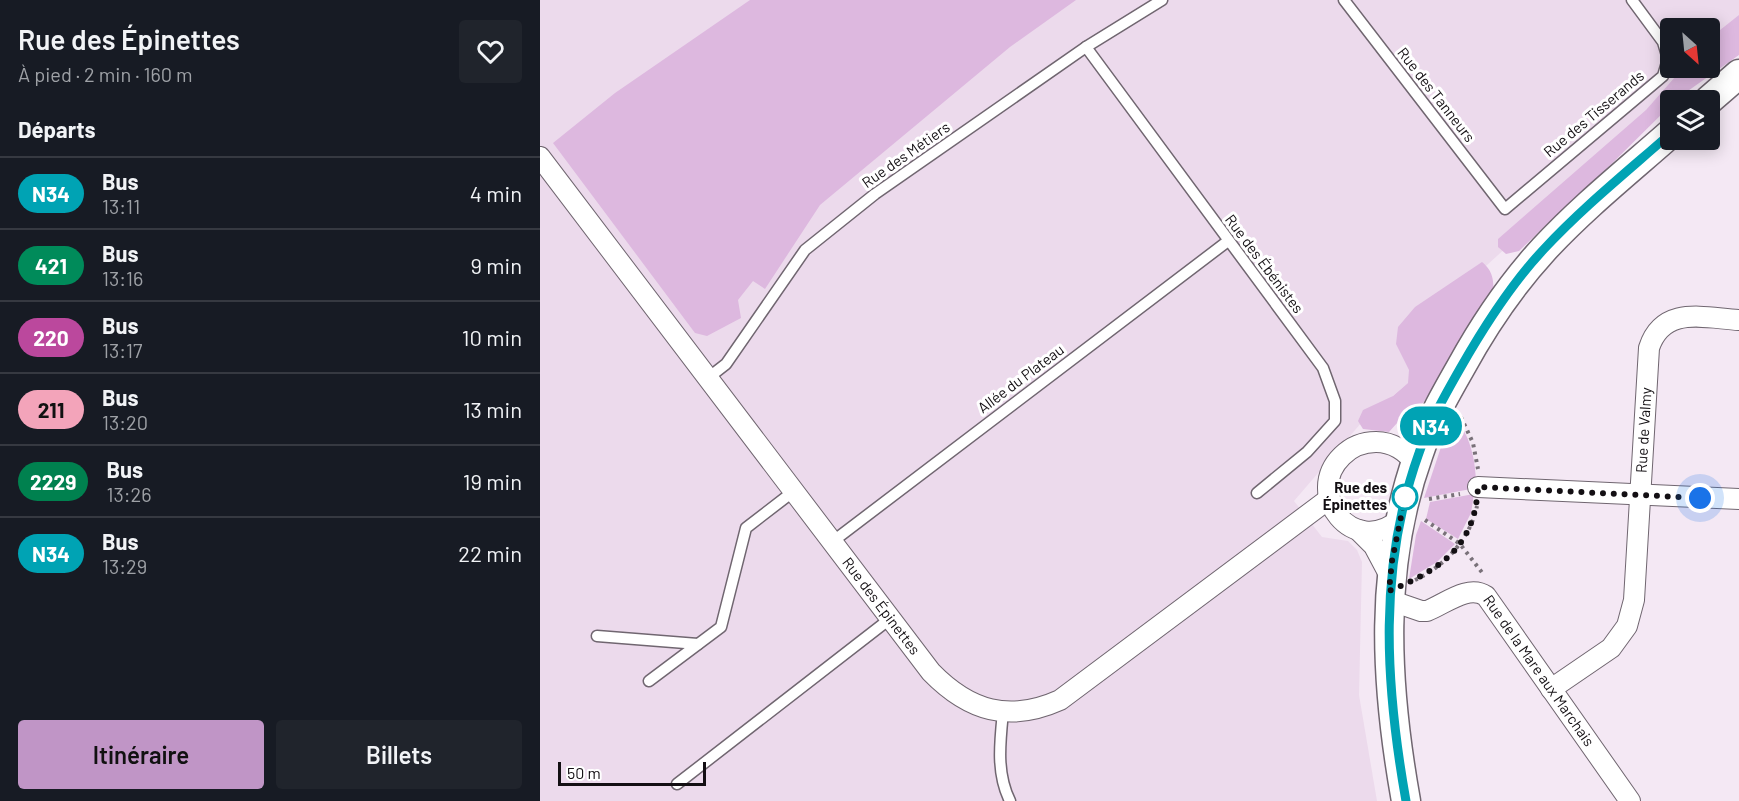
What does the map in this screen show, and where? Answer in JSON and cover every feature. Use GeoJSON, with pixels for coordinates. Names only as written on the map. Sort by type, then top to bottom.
{"type":"FeatureCollection","features":[{"type":"Feature","properties":{"kind":"main road"},"geometry":{"type":"LineString","coordinates":[[1720,90],[1739,74]]}},
{"type":"Feature","properties":{"kind":"main road"},"geometry":{"type":"LineString","coordinates":[[1406,801],[1390,691],[1390,590],[1399,520],[1415,464],[1446,415],[1470,351],[1512,287],[1543,250],[1578,214],[1660,143]]}},
{"type":"Feature","properties":{"kind":"street","name":"Rue des Épinettes"},"geometry":{"type":"LineString","coordinates":[[540,157],[931,672],[966,701],[986,710],[1023,712],[1045,707],[1060,700],[1330,498]]}},
{"type":"Feature","properties":{"kind":"street","name":"Rue de Valmy"},"geometry":{"type":"LineString","coordinates":[[1551,689],[1611,648],[1627,626],[1634,600],[1649,348],[1652,339],[1662,326],[1680,316],[1739,320]]}},
{"type":"Feature","properties":{"kind":"street"},"geometry":{"type":"LineString","coordinates":[[1399,520],[1393,525],[1368,532],[1346,525],[1338,517],[1330,498],[1330,478],[1339,459],[1347,452],[1365,443],[1386,443],[1446,415]]}},
{"type":"Feature","properties":{"kind":"street"},"geometry":{"type":"LineString","coordinates":[[1386,443],[1405,452],[1415,464]]}},
{"type":"Feature","properties":{"kind":"street"},"geometry":{"type":"LineString","coordinates":[[1478,489],[1739,500]]}},
{"type":"Feature","properties":{"kind":"street"},"geometry":{"type":"LineString","coordinates":[[1358,530],[1374,546],[1390,590]]}},
{"type":"Feature","properties":{"kind":"street","name":"Rue de la Mare aux Marchais"},"geometry":{"type":"LineString","coordinates":[[1390,590],[1421,611],[1427,611],[1476,591],[1486,597],[1630,801]]}},
{"type":"Feature","properties":{"kind":"lane","name":"Rue des Métiers"},"geometry":{"type":"LineString","coordinates":[[708,378],[726,364],[806,250],[875,194],[1086,47],[1161,0]]}},
{"type":"Feature","properties":{"kind":"lane","name":"Rue des Tanneurs"},"geometry":{"type":"LineString","coordinates":[[1344,0],[1505,209]]}},
{"type":"Feature","properties":{"kind":"lane","name":"Rue des Tisserands"},"geometry":{"type":"LineString","coordinates":[[1505,209],[1664,76],[1668,59],[1663,42],[1632,0]]}},
{"type":"Feature","properties":{"kind":"lane","name":"Rue des Ébénistes"},"geometry":{"type":"LineString","coordinates":[[1086,47],[1323,368],[1335,401],[1335,421],[1307,452],[1257,493]]}},
{"type":"Feature","properties":{"kind":"lane","name":"Allée du Plateau"},"geometry":{"type":"LineString","coordinates":[[832,542],[1228,241]]}},
{"type":"Feature","properties":{"kind":"lane"},"geometry":{"type":"LineString","coordinates":[[649,681],[721,627],[746,528],[794,492]]}},
{"type":"Feature","properties":{"kind":"lane"},"geometry":{"type":"LineString","coordinates":[[677,784],[891,618]]}},
{"type":"Feature","properties":{"kind":"lane"},"geometry":{"type":"LineString","coordinates":[[597,636],[698,644]]}},
{"type":"Feature","properties":{"kind":"lane"},"geometry":{"type":"LineString","coordinates":[[1003,712],[999,748],[1002,787],[1008,800]]}},
{"type":"Feature","properties":{"kind":"path"},"geometry":{"type":"LineString","coordinates":[[1390,590],[1425,576],[1454,552],[1475,514],[1478,489],[1477,454],[1465,424],[1446,415]]}},
{"type":"Feature","properties":{"kind":"path"},"geometry":{"type":"LineString","coordinates":[[1460,544],[1424,519],[1428,499],[1478,489]]}},
{"type":"Feature","properties":{"kind":"shaded area"},"geometry":{"type":"Polygon","coordinates":[[[540,0],[1739,0],[1739,35],[1720,52],[1720,18],[1660,18],[1660,78],[1692,78],[1679,90],[1660,90],[1660,107],[1486,266],[1408,383],[1362,422],[1294,501],[1322,537],[1348,541],[1357,550],[1362,562],[1359,695],[1377,801],[540,801],[540,0]]]}},
{"type":"Feature","properties":{"kind":"shaded area"},"geometry":{"type":"Polygon","coordinates":[[[750,0],[1076,0],[1010,47],[820,205],[765,289],[753,281],[738,300],[741,318],[707,336],[695,333],[553,143],[615,93],[750,0]]]}},
{"type":"Feature","properties":{"kind":"shaded area"},"geometry":{"type":"Polygon","coordinates":[[[1739,15],[1739,55],[1720,68],[1720,30],[1739,15]]]}},
{"type":"Feature","properties":{"kind":"shaded area"},"geometry":{"type":"Polygon","coordinates":[[[1674,78],[1706,78],[1689,90],[1664,90],[1674,78]]]}},
{"type":"Feature","properties":{"kind":"shaded area"},"geometry":{"type":"Polygon","coordinates":[[[1660,94],[1660,116],[1570,205],[1519,251],[1506,254],[1498,247],[1498,239],[1646,110],[1660,94]]]}},
{"type":"Feature","properties":{"kind":"shaded area"},"geometry":{"type":"Polygon","coordinates":[[[1482,262],[1491,273],[1494,295],[1421,406],[1406,413],[1389,432],[1363,429],[1358,421],[1363,410],[1393,396],[1408,383],[1409,370],[1396,344],[1398,327],[1415,307],[1482,262]]]}},
{"type":"Feature","properties":{"kind":"shaded area"},"geometry":{"type":"Polygon","coordinates":[[[1452,414],[1464,431],[1471,449],[1476,488],[1424,498],[1452,414]]]}},
{"type":"Feature","properties":{"kind":"shaded area"},"geometry":{"type":"Polygon","coordinates":[[[1474,494],[1471,513],[1458,539],[1426,519],[1430,502],[1474,494]]]}},
{"type":"Feature","properties":{"kind":"shaded area"},"geometry":{"type":"Polygon","coordinates":[[[1421,521],[1455,544],[1437,562],[1409,579],[1416,535],[1421,521]]]}},
{"type":"Feature","properties":{"kind":"bus line","name":"N34"},"geometry":{"type":"LineString","coordinates":[[1406,801],[1390,691],[1389,591],[1399,520],[1419,450],[1443,399],[1470,351],[1512,287],[1543,250],[1578,214],[1660,143]]}},
{"type":"Feature","properties":{"kind":"place","name":"Rue des Épinettes"},"geometry":{"type":"Point","coordinates":[1405,497]}},
{"type":"Feature","properties":{"kind":"route"},"geometry":{"type":"LineString","coordinates":[[1405,497],[1392,561],[1389,591],[1425,576],[1454,552],[1468,531],[1475,514],[1478,487],[1700,498]]}}]}
